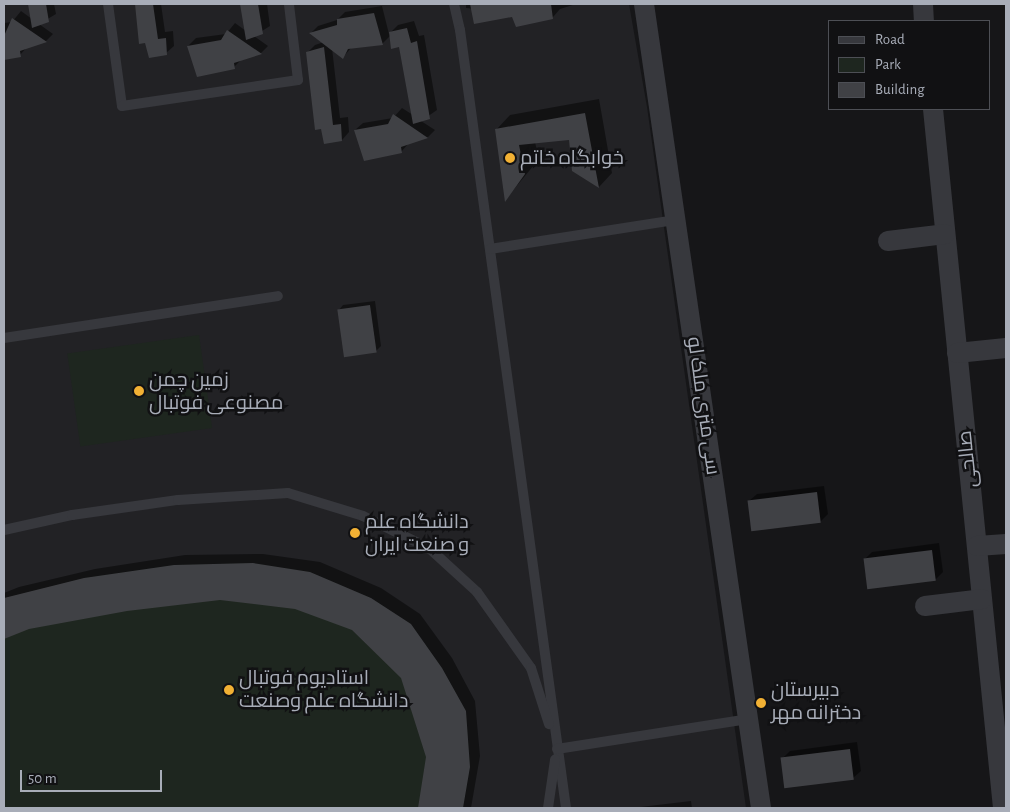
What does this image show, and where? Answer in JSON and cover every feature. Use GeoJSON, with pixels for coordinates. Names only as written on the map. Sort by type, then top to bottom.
{"type":"FeatureCollection","features":[{"type":"Feature","properties":{"kind":"street","name":"سی متری ملک لو"},"geometry":{"type":"LineString","coordinates":[[644,4],[761,808]]}},
{"type":"Feature","properties":{"kind":"street"},"geometry":{"type":"LineString","coordinates":[[922,4],[924,20]]}},
{"type":"Feature","properties":{"kind":"street","name":"صالحی"},"geometry":{"type":"LineString","coordinates":[[933,110],[1003,808]]}},
{"type":"Feature","properties":{"kind":"street"},"geometry":{"type":"LineString","coordinates":[[888,241],[945,234]]}},
{"type":"Feature","properties":{"kind":"street"},"geometry":{"type":"LineString","coordinates":[[957,352],[1006,348]]}},
{"type":"Feature","properties":{"kind":"street"},"geometry":{"type":"LineString","coordinates":[[977,546],[1006,544]]}},
{"type":"Feature","properties":{"kind":"street"},"geometry":{"type":"LineString","coordinates":[[925,606],[982,599]]}},
{"type":"Feature","properties":{"kind":"lane"},"geometry":{"type":"LineString","coordinates":[[108,4],[122,106],[298,80],[289,4]]}},
{"type":"Feature","properties":{"kind":"lane"},"geometry":{"type":"LineString","coordinates":[[454,4],[490,249],[556,749],[566,808]]}},
{"type":"Feature","properties":{"kind":"lane"},"geometry":{"type":"LineString","coordinates":[[490,249],[676,220]]}},
{"type":"Feature","properties":{"kind":"lane"},"geometry":{"type":"LineString","coordinates":[[4,338],[278,296]]}},
{"type":"Feature","properties":{"kind":"lane"},"geometry":{"type":"LineString","coordinates":[[4,530],[72,515],[178,500],[288,493],[363,516],[429,548],[477,592],[531,668],[556,749],[548,808]]}},
{"type":"Feature","properties":{"kind":"lane"},"geometry":{"type":"LineString","coordinates":[[556,749],[748,719]]}},
{"type":"Feature","properties":{"kind":"shaded area","name":"دانشگاه علم و صنعت ایران"},"geometry":{"type":"Polygon","coordinates":[[[4,4],[629,4],[647,107],[746,808],[4,808],[4,4]]]}},
{"type":"Feature","properties":{"kind":"green space","name":"زمین چمن مصنوعی فوتبال"},"geometry":{"type":"Polygon","coordinates":[[[199,335],[212,428],[80,447],[67,354],[199,335]]]}},
{"type":"Feature","properties":{"kind":"green space","name":"استادیوم فوتبال دانشگاه علم وصنعت"},"geometry":{"type":"Polygon","coordinates":[[[253,563],[310,572],[371,598],[411,624],[442,668],[466,711],[470,767],[463,808],[4,808],[4,598],[84,578],[174,565],[253,563]]]}},
{"type":"Feature","properties":{"kind":"building"},"geometry":{"type":"Polygon","coordinates":[[[28,4],[46,4],[49,22],[32,28],[28,4]]]}},
{"type":"Feature","properties":{"kind":"building"},"geometry":{"type":"Polygon","coordinates":[[[135,4],[153,4],[158,39],[166,38],[167,55],[149,58],[145,43],[139,44],[135,4]]]}},
{"type":"Feature","properties":{"kind":"building"},"geometry":{"type":"Polygon","coordinates":[[[240,4],[258,4],[263,34],[246,40],[240,4]]]}},
{"type":"Feature","properties":{"kind":"building"},"geometry":{"type":"Polygon","coordinates":[[[470,4],[551,4],[553,19],[516,27],[512,17],[474,24],[470,4]]]}},
{"type":"Feature","properties":{"kind":"building"},"geometry":{"type":"Polygon","coordinates":[[[374,13],[383,45],[348,49],[343,59],[309,33],[337,25],[337,19],[374,13]]]}},
{"type":"Feature","properties":{"kind":"building"},"geometry":{"type":"Polygon","coordinates":[[[12,18],[47,42],[20,51],[21,57],[4,60],[4,36],[12,18]]]}},
{"type":"Feature","properties":{"kind":"building"},"geometry":{"type":"Polygon","coordinates":[[[407,28],[411,43],[417,41],[430,119],[413,124],[399,47],[391,49],[389,32],[407,28]]]}},
{"type":"Feature","properties":{"kind":"building"},"geometry":{"type":"Polygon","coordinates":[[[227,30],[262,54],[234,63],[235,69],[197,77],[187,46],[221,40],[227,30]]]}},
{"type":"Feature","properties":{"kind":"building"},"geometry":{"type":"Polygon","coordinates":[[[324,47],[333,125],[341,124],[342,141],[324,144],[321,129],[315,130],[306,52],[324,47]]]}},
{"type":"Feature","properties":{"kind":"building","name":"خوابگاه خاتم"},"geometry":{"type":"Polygon","coordinates":[[[585,113],[599,188],[572,171],[569,140],[519,145],[525,174],[505,202],[495,129],[585,113]]]}},
{"type":"Feature","properties":{"kind":"building"},"geometry":{"type":"Polygon","coordinates":[[[393,114],[428,138],[401,147],[402,153],[364,161],[354,130],[388,124],[393,114]]]}},
{"type":"Feature","properties":{"kind":"building"},"geometry":{"type":"Polygon","coordinates":[[[370,305],[377,353],[344,357],[337,310],[370,305]]]}},
{"type":"Feature","properties":{"kind":"building"},"geometry":{"type":"Polygon","coordinates":[[[817,492],[821,523],[751,531],[748,501],[817,492]]]}},
{"type":"Feature","properties":{"kind":"building"},"geometry":{"type":"Polygon","coordinates":[[[932,550],[936,581],[867,589],[864,558],[932,550]]]}},
{"type":"Feature","properties":{"kind":"building"},"geometry":{"type":"Polygon","coordinates":[[[253,563],[310,572],[371,598],[411,624],[442,668],[466,711],[470,767],[463,808],[418,808],[426,757],[401,678],[352,630],[295,609],[220,600],[127,611],[29,629],[4,639],[4,598],[84,578],[174,565],[253,563]]]}},
{"type":"Feature","properties":{"kind":"building"},"geometry":{"type":"Polygon","coordinates":[[[850,749],[854,780],[784,788],[781,758],[850,749]]]}},
{"type":"Feature","properties":{"kind":"place","name":"خوابگاه خاتم"},"geometry":{"type":"Point","coordinates":[510,158]}},
{"type":"Feature","properties":{"kind":"place","name":"زمین چمن مصنوعی فوتبال"},"geometry":{"type":"Point","coordinates":[139,391]}},
{"type":"Feature","properties":{"kind":"place","name":"دانشگاه علم و صنعت ایران"},"geometry":{"type":"Point","coordinates":[355,533]}},
{"type":"Feature","properties":{"kind":"place","name":"استادیوم فوتبال دانشگاه علم وصنعت"},"geometry":{"type":"Point","coordinates":[229,690]}},
{"type":"Feature","properties":{"kind":"place","name":"دبیرستان دخترانه مهر"},"geometry":{"type":"Point","coordinates":[761,703]}}]}
